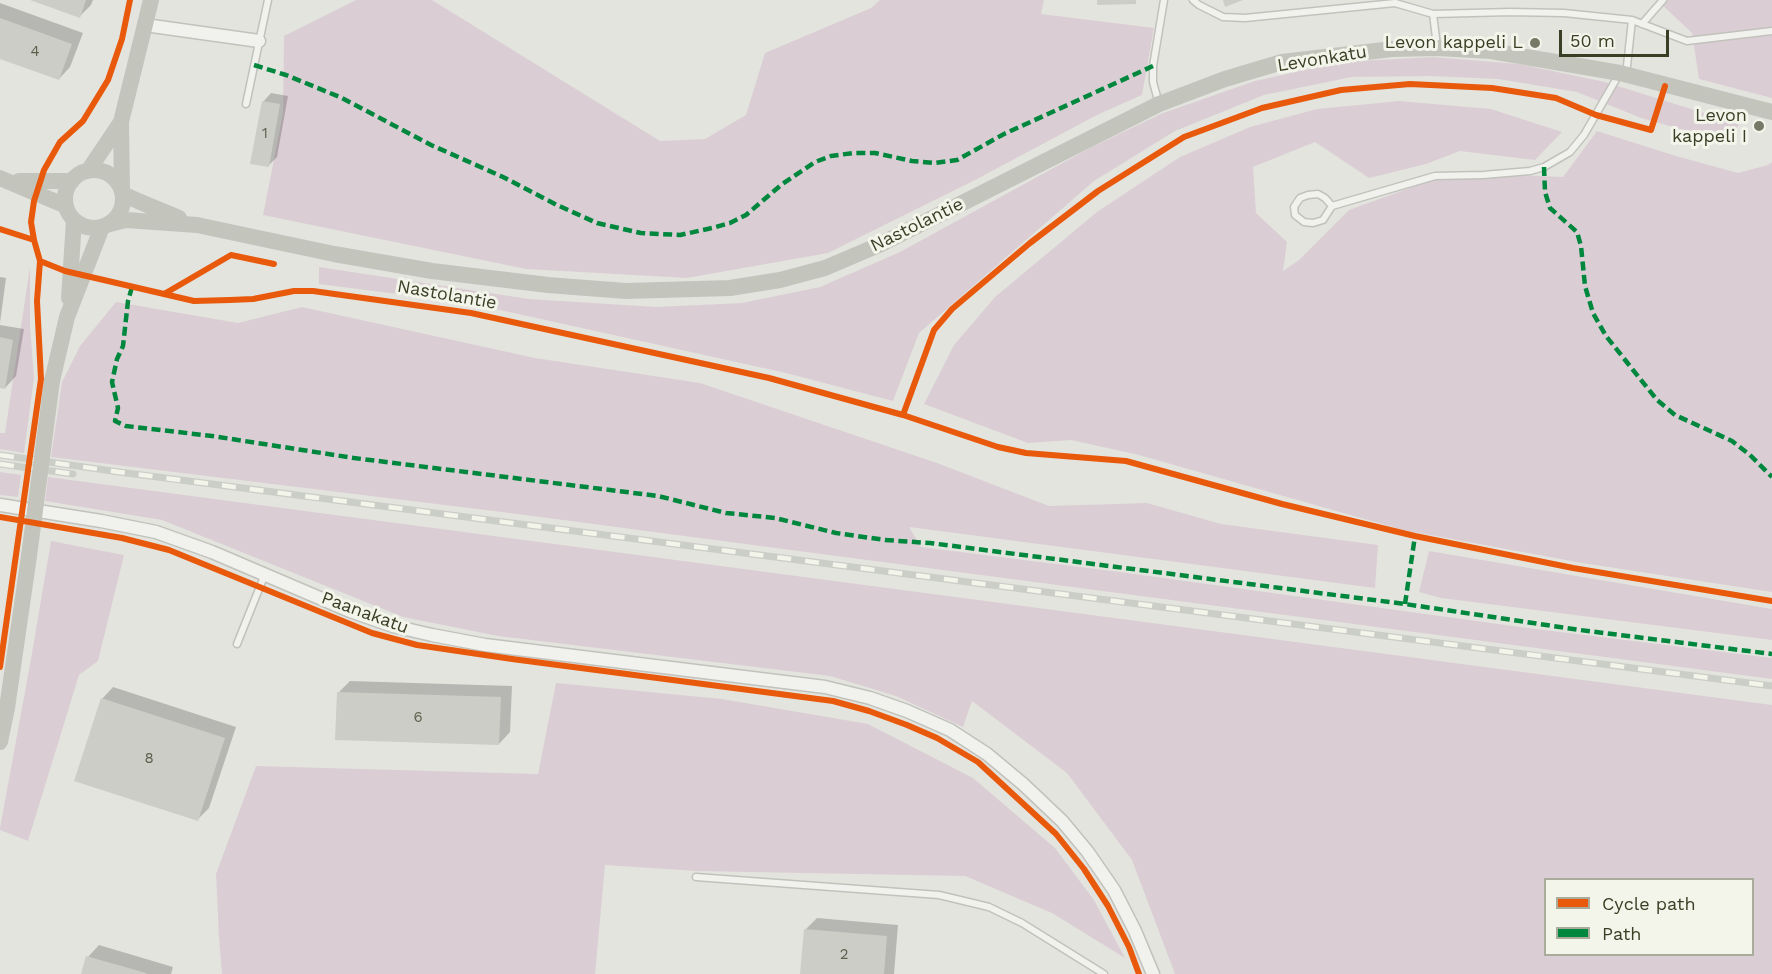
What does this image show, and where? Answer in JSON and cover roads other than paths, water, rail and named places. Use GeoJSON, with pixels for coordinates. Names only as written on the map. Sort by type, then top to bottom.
{"type":"FeatureCollection","features":[{"type":"Feature","properties":{"kind":"main road"},"geometry":{"type":"LineString","coordinates":[[0,742],[7,708],[52,381],[67,317],[106,226],[122,208],[121,122],[151,0]]}},
{"type":"Feature","properties":{"kind":"main road","name":"Levonkatu"},"geometry":{"type":"LineString","coordinates":[[1159,104],[1225,80],[1282,63],[1392,49],[1437,48],[1491,51],[1623,74],[1772,112]]}},
{"type":"Feature","properties":{"kind":"main road","name":"Nastolantie"},"geometry":{"type":"LineString","coordinates":[[106,226],[126,220],[197,225],[345,256],[432,271],[549,285],[626,291],[730,288],[780,280],[825,268],[868,250],[1159,104]]}},
{"type":"Feature","properties":{"kind":"main road"},"geometry":{"type":"LineString","coordinates":[[88,171],[121,122]]}},
{"type":"Feature","properties":{"kind":"main road"},"geometry":{"type":"LineString","coordinates":[[67,317],[70,213],[66,190],[82,173],[96,170],[112,176],[122,191]]}},
{"type":"Feature","properties":{"kind":"main road"},"geometry":{"type":"LineString","coordinates":[[5,180],[72,181]]}},
{"type":"Feature","properties":{"kind":"main road"},"geometry":{"type":"LineString","coordinates":[[5,180],[70,213],[87,227],[106,226]]}},
{"type":"Feature","properties":{"kind":"main road","name":"Nastolantie"},"geometry":{"type":"LineString","coordinates":[[122,191],[138,201],[197,225]]}},
{"type":"Feature","properties":{"kind":"street"},"geometry":{"type":"LineString","coordinates":[[145,25],[259,41]]}},
{"type":"Feature","properties":{"kind":"street","name":"Paanakatu"},"geometry":{"type":"LineString","coordinates":[[0,505],[156,532],[212,552],[350,611],[393,626],[432,635],[485,645],[825,687],[870,698],[907,711],[950,730],[987,754],[1062,821],[1088,851],[1114,890],[1153,974]]}},
{"type":"Feature","properties":{"kind":"lane"},"geometry":{"type":"LineString","coordinates":[[246,104],[268,0]]}},
{"type":"Feature","properties":{"kind":"lane"},"geometry":{"type":"LineString","coordinates":[[1159,104],[1153,82],[1153,66],[1164,0]]}},
{"type":"Feature","properties":{"kind":"lane"},"geometry":{"type":"LineString","coordinates":[[1193,0],[1223,17],[1245,18],[1393,1],[1433,14],[1510,12],[1632,20],[1687,41],[1772,31]]}},
{"type":"Feature","properties":{"kind":"lane"},"geometry":{"type":"LineString","coordinates":[[1642,24],[1663,0]]}},
{"type":"Feature","properties":{"kind":"lane"},"geometry":{"type":"LineString","coordinates":[[1433,14],[1437,48]]}},
{"type":"Feature","properties":{"kind":"lane"},"geometry":{"type":"LineString","coordinates":[[1332,206],[1318,194],[1308,195],[1299,198],[1294,207],[1295,215],[1304,222],[1313,223],[1323,220],[1332,206],[1436,176],[1530,171],[1544,167],[1570,152],[1584,135],[1623,74],[1632,20]]}},
{"type":"Feature","properties":{"kind":"lane"},"geometry":{"type":"LineString","coordinates":[[237,644],[265,574]]}},
{"type":"Feature","properties":{"kind":"lane"},"geometry":{"type":"LineString","coordinates":[[696,877],[939,895],[990,908],[1022,922],[1104,974]]}},
{"type":"Feature","properties":{"kind":"railway"},"geometry":{"type":"LineString","coordinates":[[0,455],[1772,686]]}},
{"type":"Feature","properties":{"kind":"railway"},"geometry":{"type":"LineString","coordinates":[[0,464],[73,474]]}},
{"type":"Feature","properties":{"kind":"place","name":"Levon kappeli L"},"geometry":{"type":"Point","coordinates":[1535,43]}},
{"type":"Feature","properties":{"kind":"place","name":"Levon kappeli I"},"geometry":{"type":"Point","coordinates":[1759,126]}}]}
